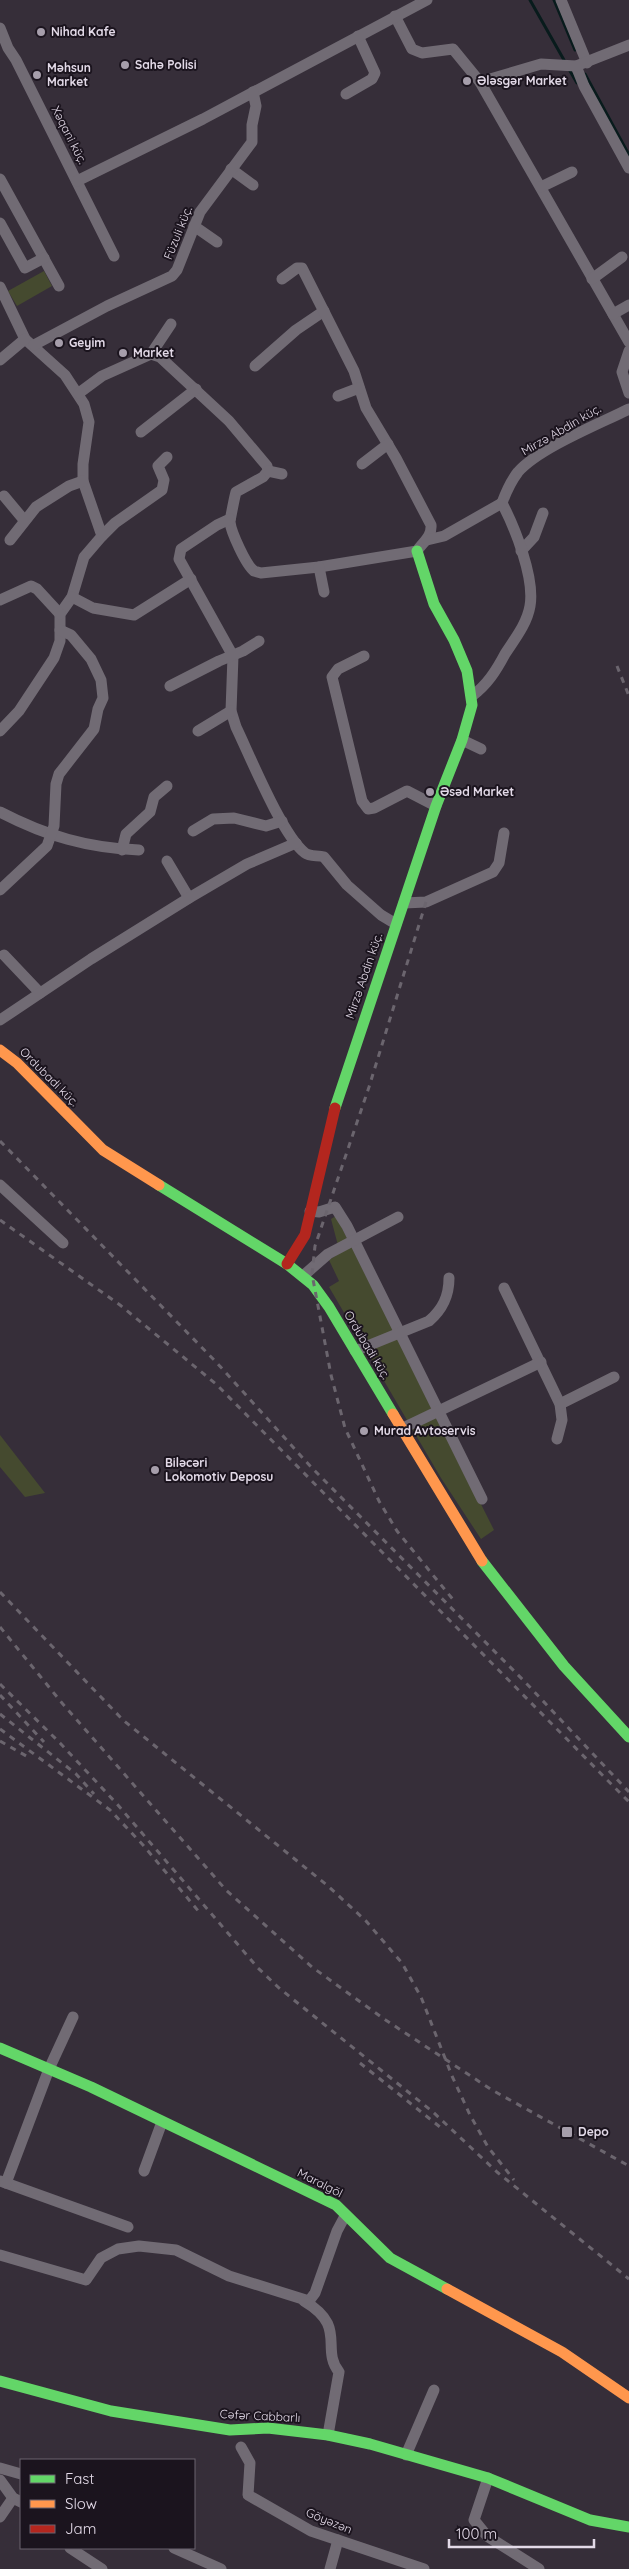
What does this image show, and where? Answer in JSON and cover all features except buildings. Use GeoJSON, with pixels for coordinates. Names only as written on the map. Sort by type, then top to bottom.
{"type":"FeatureCollection","features":[{"type":"Feature","properties":{"kind":"street"},"geometry":{"type":"LineString","coordinates":[[78,181],[253,92],[427,0]]}},
{"type":"Feature","properties":{"kind":"street"},"geometry":{"type":"LineString","coordinates":[[561,0],[581,65],[584,86],[629,168]]}},
{"type":"Feature","properties":{"kind":"street"},"geometry":{"type":"LineString","coordinates":[[395,16],[412,49],[422,53],[453,49],[480,82],[629,342]]}},
{"type":"Feature","properties":{"kind":"street","name":"Xəqani küç."},"geometry":{"type":"LineString","coordinates":[[0,28],[4,52],[16,60],[114,256]]}},
{"type":"Feature","properties":{"kind":"street"},"geometry":{"type":"LineString","coordinates":[[346,94],[372,79],[375,74],[358,36]]}},
{"type":"Feature","properties":{"kind":"street"},"geometry":{"type":"LineString","coordinates":[[480,82],[541,64],[581,65],[629,45]]}},
{"type":"Feature","properties":{"kind":"street","name":"Füzuli küç."},"geometry":{"type":"LineString","coordinates":[[0,360],[30,342],[172,276],[180,266],[194,226],[210,196],[252,139],[252,125],[256,106],[253,92]]}},
{"type":"Feature","properties":{"kind":"street"},"geometry":{"type":"LineString","coordinates":[[231,169],[253,185]]}},
{"type":"Feature","properties":{"kind":"street"},"geometry":{"type":"LineString","coordinates":[[541,187],[572,172]]}},
{"type":"Feature","properties":{"kind":"street"},"geometry":{"type":"LineString","coordinates":[[0,179],[60,286]]}},
{"type":"Feature","properties":{"kind":"street"},"geometry":{"type":"LineString","coordinates":[[0,223],[25,268],[44,258]]}},
{"type":"Feature","properties":{"kind":"street"},"geometry":{"type":"LineString","coordinates":[[194,226],[217,242]]}},
{"type":"Feature","properties":{"kind":"street"},"geometry":{"type":"LineString","coordinates":[[592,279],[622,256]]}},
{"type":"Feature","properties":{"kind":"street"},"geometry":{"type":"LineString","coordinates":[[268,471],[263,477],[236,492],[230,519],[232,529],[246,560],[254,571],[261,573],[319,567],[417,550],[427,540],[432,530],[388,444],[366,408],[354,371],[302,268],[297,268],[282,279]]}},
{"type":"Feature","properties":{"kind":"street"},"geometry":{"type":"LineString","coordinates":[[0,287],[30,342],[66,375],[79,393],[89,422],[83,464],[83,481],[102,536]]}},
{"type":"Feature","properties":{"kind":"street"},"geometry":{"type":"LineString","coordinates":[[613,314],[629,305]]}},
{"type":"Feature","properties":{"kind":"street"},"geometry":{"type":"LineString","coordinates":[[255,366],[296,330],[324,311]]}},
{"type":"Feature","properties":{"kind":"street"},"geometry":{"type":"LineString","coordinates":[[79,393],[102,376],[151,354],[171,324]]}},
{"type":"Feature","properties":{"kind":"street"},"geometry":{"type":"LineString","coordinates":[[629,352],[622,376],[629,393]]}},
{"type":"Feature","properties":{"kind":"street"},"geometry":{"type":"LineString","coordinates":[[151,354],[160,357],[196,389],[252,446],[266,464],[268,471]]}},
{"type":"Feature","properties":{"kind":"street"},"geometry":{"type":"LineString","coordinates":[[338,396],[359,388]]}},
{"type":"Feature","properties":{"kind":"street"},"geometry":{"type":"LineString","coordinates":[[141,432],[196,389]]}},
{"type":"Feature","properties":{"kind":"street","name":"Mirzə Abdin küç."},"geometry":{"type":"LineString","coordinates":[[502,503],[512,481],[528,464],[543,453],[629,409]]}},
{"type":"Feature","properties":{"kind":"street"},"geometry":{"type":"LineString","coordinates":[[362,464],[388,444]]}},
{"type":"Feature","properties":{"kind":"street"},"geometry":{"type":"LineString","coordinates":[[0,731],[19,711],[54,658],[60,640],[60,614],[72,598],[84,557],[115,523],[162,490],[164,480],[158,466],[167,457]]}},
{"type":"Feature","properties":{"kind":"street"},"geometry":{"type":"LineString","coordinates":[[268,471],[282,474]]}},
{"type":"Feature","properties":{"kind":"street"},"geometry":{"type":"LineString","coordinates":[[10,540],[24,520],[41,503],[69,486],[83,481]]}},
{"type":"Feature","properties":{"kind":"street"},"geometry":{"type":"LineString","coordinates":[[4,496],[24,520]]}},
{"type":"Feature","properties":{"kind":"street"},"geometry":{"type":"LineString","coordinates":[[427,540],[444,536],[502,503],[521,551],[530,598],[528,613],[492,676],[472,696]]}},
{"type":"Feature","properties":{"kind":"street"},"geometry":{"type":"LineString","coordinates":[[521,551],[534,537],[543,513]]}},
{"type":"Feature","properties":{"kind":"street"},"geometry":{"type":"LineString","coordinates":[[230,519],[217,524],[180,549],[179,559],[233,656],[232,712],[236,727],[282,821],[296,843],[308,855],[324,858],[346,885],[381,915],[396,924]]}},
{"type":"Feature","properties":{"kind":"street","name":"Mirzə Abdin küç."},"geometry":{"type":"LineString","coordinates":[[287,1264],[305,1235],[336,1102],[436,806],[469,718],[472,696],[467,671],[454,640],[434,604],[417,550]]}},
{"type":"Feature","properties":{"kind":"street"},"geometry":{"type":"LineString","coordinates":[[319,567],[324,592]]}},
{"type":"Feature","properties":{"kind":"street"},"geometry":{"type":"LineString","coordinates":[[72,598],[93,608],[134,615],[191,579]]}},
{"type":"Feature","properties":{"kind":"street"},"geometry":{"type":"LineString","coordinates":[[0,600],[31,586],[37,589],[60,614]]}},
{"type":"Feature","properties":{"kind":"street"},"geometry":{"type":"LineString","coordinates":[[0,890],[42,852],[52,834],[59,774],[92,732],[104,698],[101,680],[91,659],[71,635],[60,630]]}},
{"type":"Feature","properties":{"kind":"street"},"geometry":{"type":"LineString","coordinates":[[170,686],[233,656],[259,641]]}},
{"type":"Feature","properties":{"kind":"street"},"geometry":{"type":"LineString","coordinates":[[364,656],[338,669],[332,677],[362,801],[368,809],[374,808],[406,790],[436,806]]}},
{"type":"Feature","properties":{"kind":"street"},"geometry":{"type":"LineString","coordinates":[[198,730],[232,712]]}},
{"type":"Feature","properties":{"kind":"street"},"geometry":{"type":"LineString","coordinates":[[462,740],[482,749]]}},
{"type":"Feature","properties":{"kind":"street"},"geometry":{"type":"LineString","coordinates":[[122,850],[126,834],[150,812],[154,797],[167,786]]}},
{"type":"Feature","properties":{"kind":"street"},"geometry":{"type":"LineString","coordinates":[[0,812],[15,822],[87,846],[139,850]]}},
{"type":"Feature","properties":{"kind":"street"},"geometry":{"type":"LineString","coordinates":[[193,831],[213,819],[234,818],[266,826],[282,821]]}},
{"type":"Feature","properties":{"kind":"street"},"geometry":{"type":"LineString","coordinates":[[404,903],[426,902],[493,872],[500,863],[504,833]]}},
{"type":"Feature","properties":{"kind":"street"},"geometry":{"type":"LineString","coordinates":[[0,1020],[189,898],[247,864],[296,843]]}},
{"type":"Feature","properties":{"kind":"street"},"geometry":{"type":"LineString","coordinates":[[167,861],[189,898]]}},
{"type":"Feature","properties":{"kind":"street"},"geometry":{"type":"LineString","coordinates":[[4,955],[40,993]]}},
{"type":"Feature","properties":{"kind":"street","name":"Ordubadi küç."},"geometry":{"type":"LineString","coordinates":[[0,1050],[24,1070],[103,1150],[287,1264],[303,1276],[322,1296],[478,1556],[564,1666],[629,1737]]}},
{"type":"Feature","properties":{"kind":"street"},"geometry":{"type":"LineString","coordinates":[[0,1185],[63,1243]]}},
{"type":"Feature","properties":{"kind":"street"},"geometry":{"type":"LineString","coordinates":[[310,1211],[319,1212],[335,1207],[354,1240],[437,1413],[482,1499]]}},
{"type":"Feature","properties":{"kind":"street"},"geometry":{"type":"LineString","coordinates":[[303,1276],[323,1257],[398,1217]]}},
{"type":"Feature","properties":{"kind":"street"},"geometry":{"type":"LineString","coordinates":[[355,1351],[400,1335],[437,1315],[447,1297],[449,1278]]}},
{"type":"Feature","properties":{"kind":"street"},"geometry":{"type":"LineString","coordinates":[[504,1288],[560,1404],[562,1420],[556,1439]]}},
{"type":"Feature","properties":{"kind":"street"},"geometry":{"type":"LineString","coordinates":[[401,1429],[541,1362]]}},
{"type":"Feature","properties":{"kind":"street"},"geometry":{"type":"LineString","coordinates":[[560,1404],[614,1377]]}},
{"type":"Feature","properties":{"kind":"street"},"geometry":{"type":"LineString","coordinates":[[73,2017],[49,2069],[3,2182],[128,2227]]}},
{"type":"Feature","properties":{"kind":"street","name":"Maralgöl"},"geometry":{"type":"LineString","coordinates":[[0,2048],[49,2069],[336,2205],[345,2216],[390,2258],[562,2352],[629,2398]]}},
{"type":"Feature","properties":{"kind":"street"},"geometry":{"type":"LineString","coordinates":[[144,2171],[162,2122]]}},
{"type":"Feature","properties":{"kind":"street"},"geometry":{"type":"LineString","coordinates":[[304,2301],[309,2301],[315,2293],[337,2231],[345,2216]]}},
{"type":"Feature","properties":{"kind":"street"},"geometry":{"type":"LineString","coordinates":[[0,2255],[86,2280],[101,2258],[118,2249],[139,2246],[176,2250],[229,2276],[304,2301],[320,2311],[332,2331],[334,2364],[340,2372],[328,2435]]}},
{"type":"Feature","properties":{"kind":"street","name":"Cəfər Cabbarlı"},"geometry":{"type":"LineString","coordinates":[[0,2381],[120,2413],[230,2430],[268,2428],[328,2435],[488,2478],[590,2520],[629,2528]]}},
{"type":"Feature","properties":{"kind":"street"},"geometry":{"type":"LineString","coordinates":[[406,2455],[434,2390]]}},
{"type":"Feature","properties":{"kind":"street","name":"Göyəzən"},"geometry":{"type":"LineString","coordinates":[[241,2447],[250,2463],[248,2495],[311,2531],[424,2569]]}},
{"type":"Feature","properties":{"kind":"street"},"geometry":{"type":"LineString","coordinates":[[0,2468],[20,2474]]}},
{"type":"Feature","properties":{"kind":"street"},"geometry":{"type":"LineString","coordinates":[[488,2478],[474,2520],[487,2536],[539,2569]]}},
{"type":"Feature","properties":{"kind":"street"},"geometry":{"type":"LineString","coordinates":[[0,2480],[17,2500],[0,2516]]}},
{"type":"Feature","properties":{"kind":"street"},"geometry":{"type":"LineString","coordinates":[[330,2569],[338,2540]]}},
{"type":"Feature","properties":{"kind":"street"},"geometry":{"type":"LineString","coordinates":[[72,2549],[102,2569]]}},
{"type":"Feature","properties":{"kind":"street"},"geometry":{"type":"LineString","coordinates":[[176,2549],[221,2569]]}},
{"type":"Feature","properties":{"kind":"green space"},"geometry":{"type":"Polygon","coordinates":[[[44,271],[52,286],[17,306],[8,291],[44,271]]]}},
{"type":"Feature","properties":{"kind":"green space"},"geometry":{"type":"Polygon","coordinates":[[[336,1216],[494,1530],[481,1539],[441,1478],[329,1287],[339,1281],[329,1260],[340,1253],[331,1219],[336,1216]]]}},
{"type":"Feature","properties":{"kind":"green space"},"geometry":{"type":"Polygon","coordinates":[[[0,1435],[45,1493],[25,1497],[0,1467],[0,1435]]]}},
{"type":"Feature","properties":{"kind":"waterway"},"geometry":{"type":"LineString","coordinates":[[530,0],[564,60]]}},
{"type":"Feature","properties":{"kind":"waterway"},"geometry":{"type":"LineString","coordinates":[[554,0],[575,50]]}},
{"type":"Feature","properties":{"kind":"waterway"},"geometry":{"type":"LineString","coordinates":[[570,71],[577,83]]}},
{"type":"Feature","properties":{"kind":"waterway"},"geometry":{"type":"LineString","coordinates":[[585,74],[629,155]]}},
{"type":"Feature","properties":{"kind":"railway"},"geometry":{"type":"LineString","coordinates":[[617,666],[629,696]]}},
{"type":"Feature","properties":{"kind":"railway"},"geometry":{"type":"LineString","coordinates":[[426,902],[369,1087],[315,1246],[312,1274],[331,1375],[345,1428],[379,1501],[397,1531],[455,1602]]}},
{"type":"Feature","properties":{"kind":"railway"},"geometry":{"type":"LineString","coordinates":[[0,1141],[217,1363],[311,1467],[526,1683],[629,1792]]}},
{"type":"Feature","properties":{"kind":"railway"},"geometry":{"type":"LineString","coordinates":[[0,1220],[120,1305],[216,1384],[629,1802]]}},
{"type":"Feature","properties":{"kind":"railway"},"geometry":{"type":"LineString","coordinates":[[0,1592],[123,1720],[328,1886],[366,1921],[402,1963],[421,1997],[452,2076],[470,2115],[488,2147],[514,2180]]}},
{"type":"Feature","properties":{"kind":"railway"},"geometry":{"type":"LineString","coordinates":[[0,1627],[62,1703],[226,1890],[312,1967],[384,2019],[492,2090],[629,2166]]}},
{"type":"Feature","properties":{"kind":"railway"},"geometry":{"type":"LineString","coordinates":[[0,1684],[60,1743],[117,1804],[258,1968],[279,1988],[433,2112],[497,2172],[629,2279]]}},
{"type":"Feature","properties":{"kind":"railway"},"geometry":{"type":"LineString","coordinates":[[0,1695],[44,1742]]}},
{"type":"Feature","properties":{"kind":"railway"},"geometry":{"type":"LineString","coordinates":[[0,1714],[76,1774],[94,1794]]}},
{"type":"Feature","properties":{"kind":"railway"},"geometry":{"type":"LineString","coordinates":[[0,1729],[110,1810],[143,1845],[200,1913]]}},
{"type":"Feature","properties":{"kind":"railway"},"geometry":{"type":"LineString","coordinates":[[0,1741],[28,1757]]}},
{"type":"Feature","properties":{"kind":"railway"},"geometry":{"type":"LineString","coordinates":[[360,2063],[440,2127]]}},
{"type":"Feature","properties":{"kind":"traffic: fast"},"geometry":{"type":"LineString","coordinates":[[335,1108],[436,806],[462,740],[472,705],[467,671],[454,640],[434,604],[417,551]]}},
{"type":"Feature","properties":{"kind":"traffic: fast"},"geometry":{"type":"LineString","coordinates":[[159,1185],[287,1264],[313,1285],[329,1307],[393,1414]]}},
{"type":"Feature","properties":{"kind":"traffic: fast"},"geometry":{"type":"LineString","coordinates":[[482,1561],[564,1666],[629,1737]]}},
{"type":"Feature","properties":{"kind":"traffic: fast"},"geometry":{"type":"LineString","coordinates":[[0,2048],[91,2087],[336,2205],[390,2258],[447,2289]]}},
{"type":"Feature","properties":{"kind":"traffic: fast"},"geometry":{"type":"LineString","coordinates":[[0,2381],[111,2411],[230,2430],[268,2428],[328,2435],[370,2444],[488,2478],[590,2520],[629,2527]]}},
{"type":"Feature","properties":{"kind":"traffic: slow"},"geometry":{"type":"LineString","coordinates":[[0,1050],[17,1063],[103,1150],[159,1185]]}},
{"type":"Feature","properties":{"kind":"traffic: slow"},"geometry":{"type":"LineString","coordinates":[[393,1414],[482,1561]]}},
{"type":"Feature","properties":{"kind":"traffic: slow"},"geometry":{"type":"LineString","coordinates":[[447,2289],[562,2352],[629,2398]]}},
{"type":"Feature","properties":{"kind":"traffic: jam"},"geometry":{"type":"LineString","coordinates":[[287,1264],[305,1235],[335,1108]]}},
{"type":"Feature","properties":{"kind":"place","name":"Nihad Kafe"},"geometry":{"type":"Point","coordinates":[41,32]}},
{"type":"Feature","properties":{"kind":"place","name":"Sahə Polisi"},"geometry":{"type":"Point","coordinates":[125,65]}},
{"type":"Feature","properties":{"kind":"place","name":"Məhsun Market"},"geometry":{"type":"Point","coordinates":[37,75]}},
{"type":"Feature","properties":{"kind":"place","name":"Ələsgər Market"},"geometry":{"type":"Point","coordinates":[467,81]}},
{"type":"Feature","properties":{"kind":"place","name":"Geyim"},"geometry":{"type":"Point","coordinates":[59,343]}},
{"type":"Feature","properties":{"kind":"place","name":"Market"},"geometry":{"type":"Point","coordinates":[123,353]}},
{"type":"Feature","properties":{"kind":"place","name":"Əsəd Market"},"geometry":{"type":"Point","coordinates":[430,792]}},
{"type":"Feature","properties":{"kind":"place","name":"Murad Avtoservis"},"geometry":{"type":"Point","coordinates":[364,1431]}},
{"type":"Feature","properties":{"kind":"place","name":"Biləcəri Lokomotiv Deposu"},"geometry":{"type":"Point","coordinates":[155,1470]}},
{"type":"Feature","properties":{"kind":"place","name":"Depo"},"geometry":{"type":"Point","coordinates":[567,2132]}}]}
